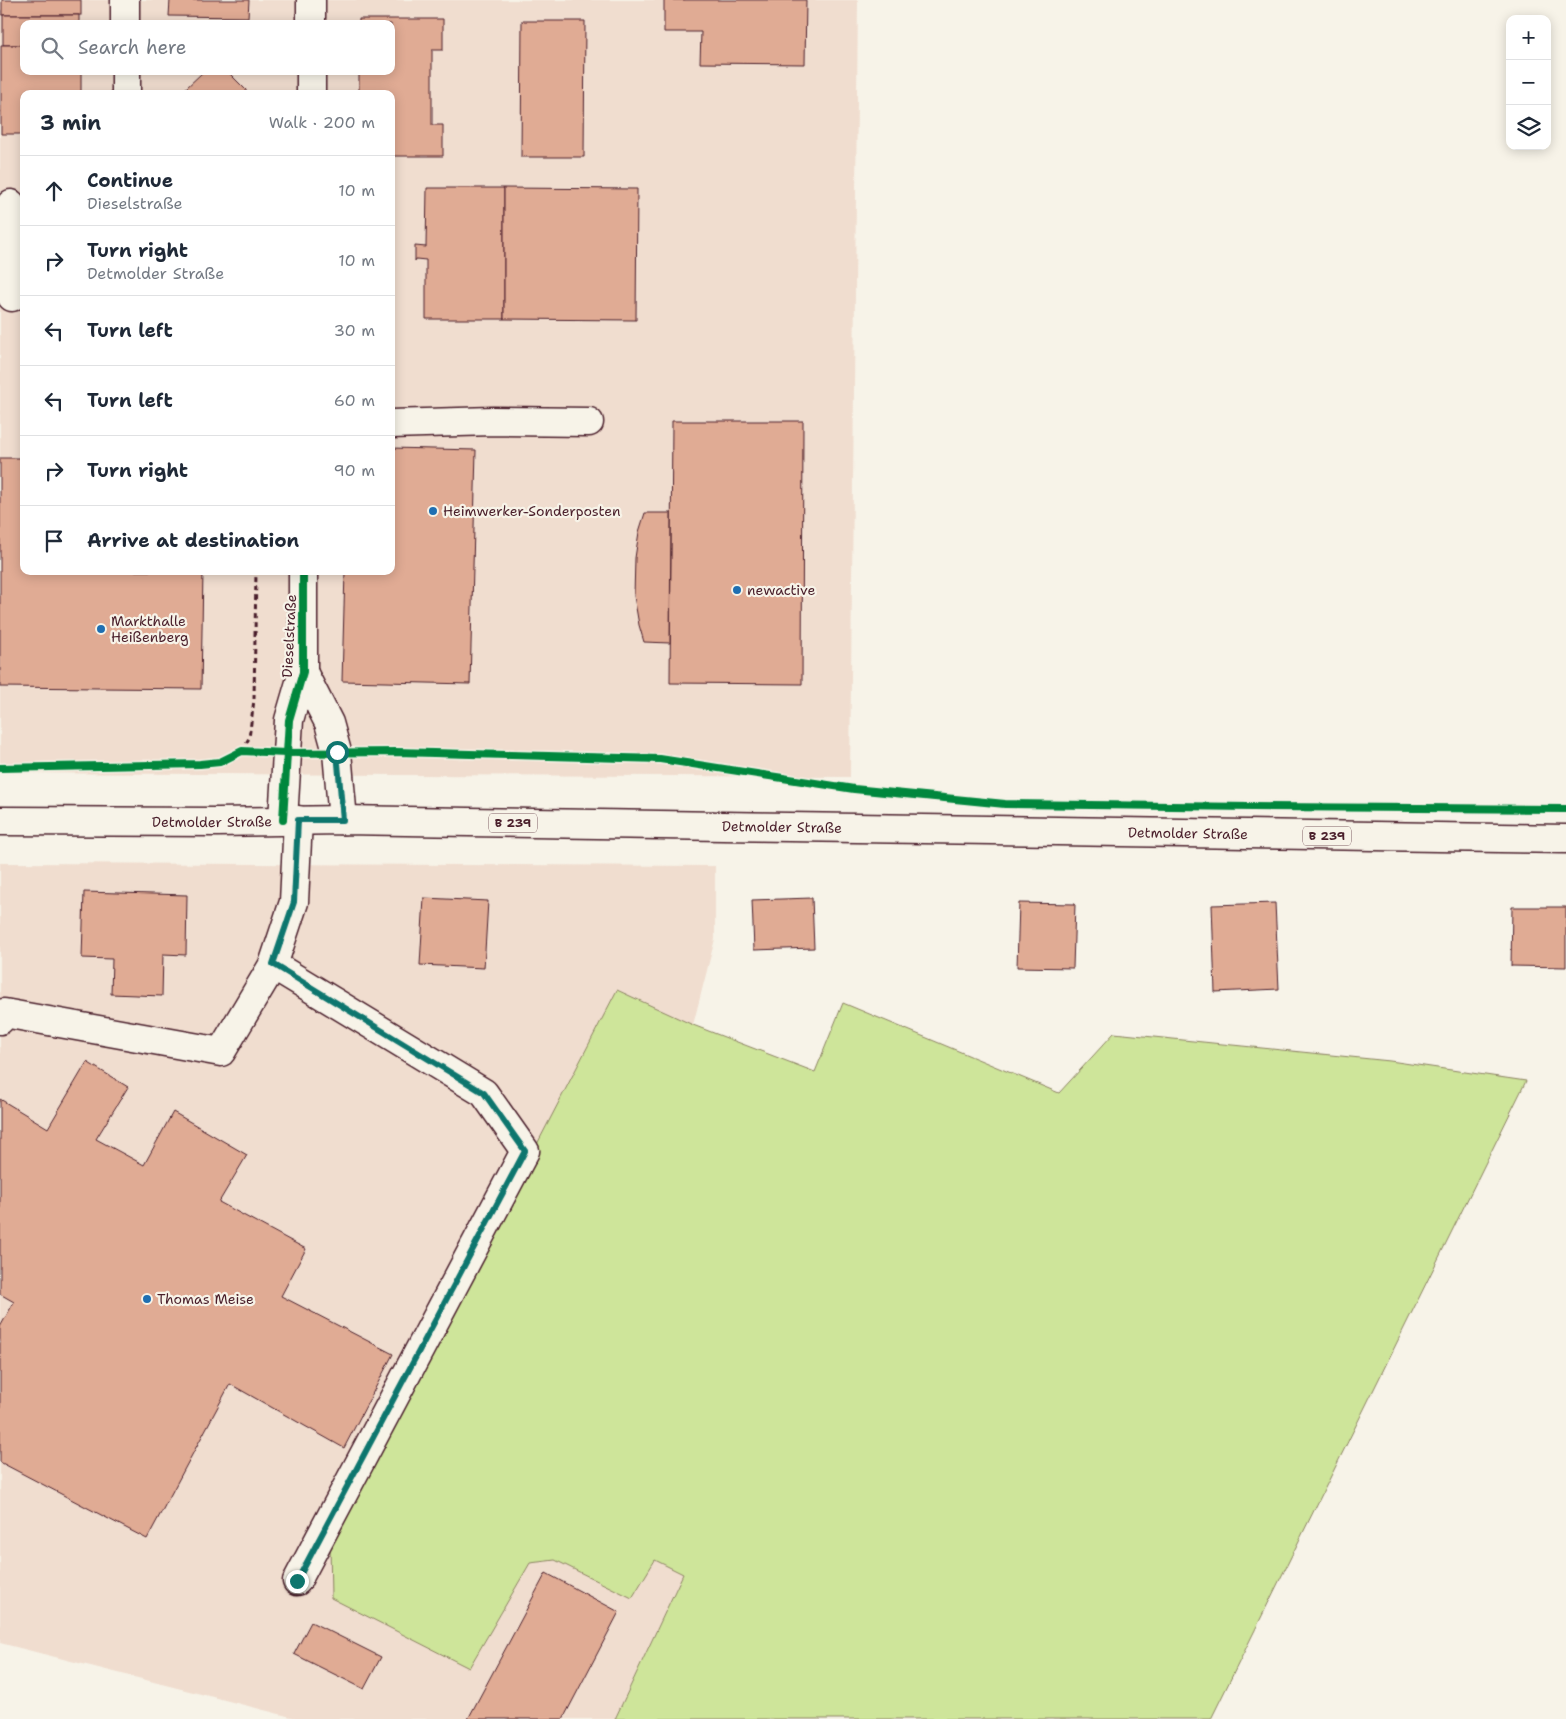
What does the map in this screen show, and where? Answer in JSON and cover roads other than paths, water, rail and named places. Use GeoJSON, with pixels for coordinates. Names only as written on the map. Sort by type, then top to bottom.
{"type":"FeatureCollection","features":[{"type":"Feature","properties":{"kind":"main road"},"geometry":{"type":"LineString","coordinates":[[125,0],[125,20]]}},
{"type":"Feature","properties":{"kind":"main road"},"geometry":{"type":"LineString","coordinates":[[311,0],[311,20]]}},
{"type":"Feature","properties":{"kind":"main road"},"geometry":{"type":"LineString","coordinates":[[126,75],[126,90]]}},
{"type":"Feature","properties":{"kind":"main road"},"geometry":{"type":"LineString","coordinates":[[311,75],[311,90]]}},
{"type":"Feature","properties":{"kind":"main road"},"geometry":{"type":"LineString","coordinates":[[11,204],[12,297]]}},
{"type":"Feature","properties":{"kind":"main road"},"geometry":{"type":"LineString","coordinates":[[395,424],[492,421],[590,422]]}},
{"type":"Feature","properties":{"kind":"main road","name":"Dieselstraße"},"geometry":{"type":"LineString","coordinates":[[0,1020],[4,1013],[221,1052],[273,964],[294,902],[290,820],[289,720],[303,672],[304,575]]}},
{"type":"Feature","properties":{"kind":"main road","name":"Dieselstraße"},"geometry":{"type":"LineString","coordinates":[[303,672],[329,723],[337,752],[343,820]]}},
{"type":"Feature","properties":{"kind":"main road","name":"Detmolder Straße"},"geometry":{"type":"LineString","coordinates":[[0,821],[218,822],[343,820],[1566,839]]}},
{"type":"Feature","properties":{"kind":"main road"},"geometry":{"type":"LineString","coordinates":[[273,964],[484,1093],[525,1151],[297,1581]]}},
{"type":"Feature","properties":{"kind":"place","name":"Heimwerker-Sonderposten"},"geometry":{"type":"Point","coordinates":[433,511]}},
{"type":"Feature","properties":{"kind":"place","name":"newactive"},"geometry":{"type":"Point","coordinates":[737,590]}},
{"type":"Feature","properties":{"kind":"place","name":"Markthalle Heißenberg"},"geometry":{"type":"Point","coordinates":[101,629]}},
{"type":"Feature","properties":{"kind":"place","name":"Thomas Meise"},"geometry":{"type":"Point","coordinates":[147,1299]}}]}
